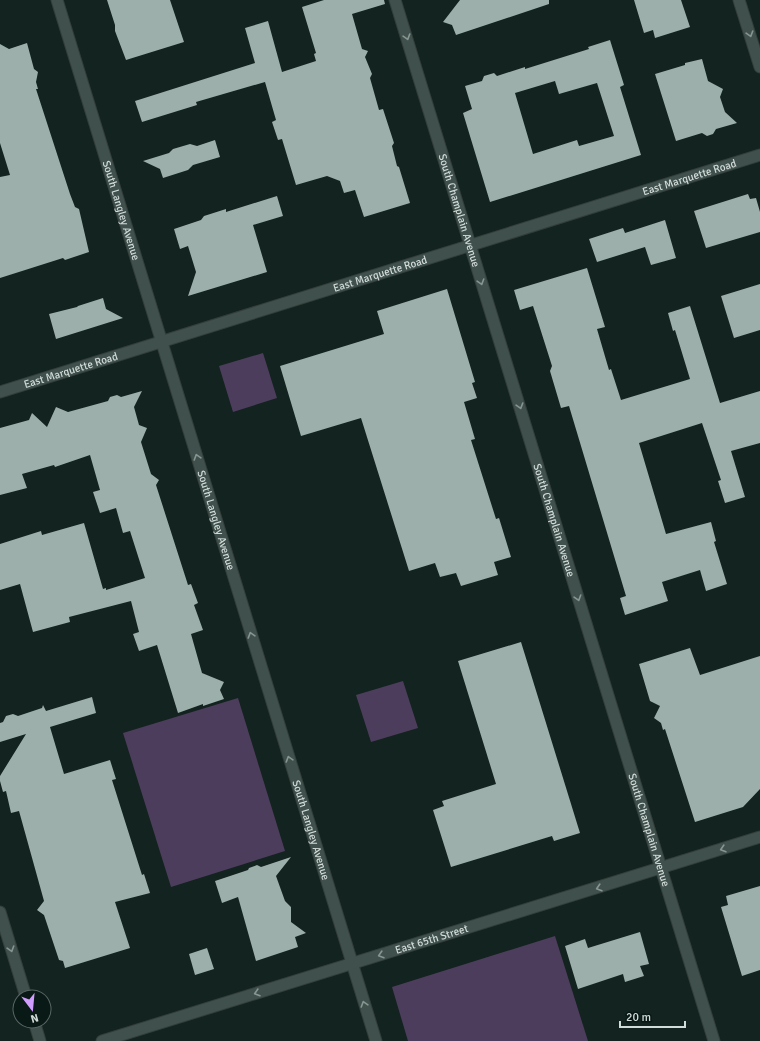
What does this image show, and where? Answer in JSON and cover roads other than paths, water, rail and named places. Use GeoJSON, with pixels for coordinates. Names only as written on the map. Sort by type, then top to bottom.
{"type":"FeatureCollection","features":[{"type":"Feature","properties":{"kind":"street","name":"South Langley Avenue"},"geometry":{"type":"LineString","coordinates":[[58,0],[376,1041]]}},
{"type":"Feature","properties":{"kind":"street","name":"South Champlain Avenue"},"geometry":{"type":"LineString","coordinates":[[395,0],[714,1041]]}},
{"type":"Feature","properties":{"kind":"street"},"geometry":{"type":"LineString","coordinates":[[740,0],[760,67]]}},
{"type":"Feature","properties":{"kind":"street","name":"East Marquette Road"},"geometry":{"type":"LineString","coordinates":[[0,392],[760,155]]}},
{"type":"Feature","properties":{"kind":"street","name":"East 65th Street"},"geometry":{"type":"LineString","coordinates":[[102,1041],[760,838]]}},
{"type":"Feature","properties":{"kind":"street"},"geometry":{"type":"LineString","coordinates":[[0,912],[24,989]]}},
{"type":"Feature","properties":{"kind":"street"},"geometry":{"type":"LineString","coordinates":[[36,1029],[40,1041]]}}]}
